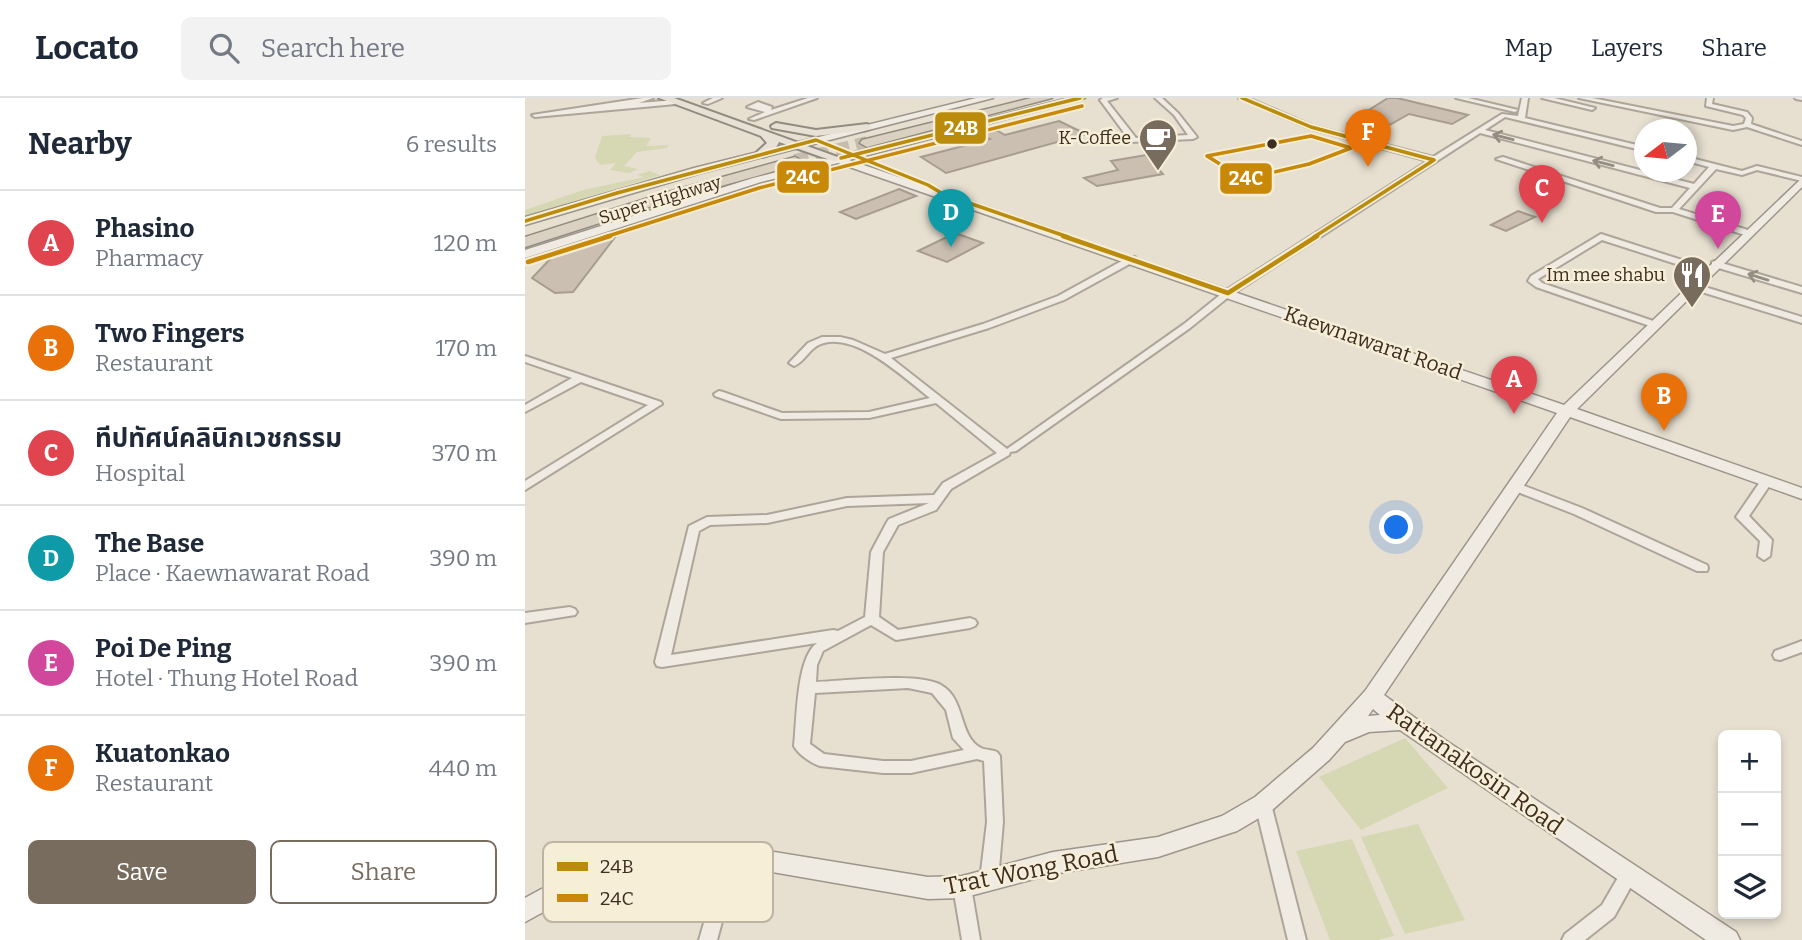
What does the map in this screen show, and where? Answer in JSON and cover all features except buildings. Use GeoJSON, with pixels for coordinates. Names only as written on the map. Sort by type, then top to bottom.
{"type":"FeatureCollection","features":[{"type":"Feature","properties":{"kind":"highway"},"geometry":{"type":"LineString","coordinates":[[850,135],[1017,98]]}},
{"type":"Feature","properties":{"kind":"highway"},"geometry":{"type":"LineString","coordinates":[[873,145],[1046,98]]}},
{"type":"Feature","properties":{"kind":"highway","name":"Super Highway"},"geometry":{"type":"LineString","coordinates":[[525,232],[683,183],[784,158]]}},
{"type":"Feature","properties":{"kind":"highway","name":"Super Highway"},"geometry":{"type":"LineString","coordinates":[[525,242],[784,158]]}},
{"type":"Feature","properties":{"kind":"main road","name":"Kaewnawarat Road"},"geometry":{"type":"LineString","coordinates":[[664,98],[837,159]]}},
{"type":"Feature","properties":{"kind":"main road","name":"Kaewnawarat Road"},"geometry":{"type":"LineString","coordinates":[[692,98],[852,155]]}},
{"type":"Feature","properties":{"kind":"main road"},"geometry":{"type":"LineString","coordinates":[[776,127],[815,133],[867,127]]}},
{"type":"Feature","properties":{"kind":"main road"},"geometry":{"type":"LineString","coordinates":[[763,132],[773,142],[771,147],[784,158]]}},
{"type":"Feature","properties":{"kind":"street"},"geometry":{"type":"LineString","coordinates":[[525,117],[650,98]]}},
{"type":"Feature","properties":{"kind":"street"},"geometry":{"type":"LineString","coordinates":[[706,103],[719,98]]}},
{"type":"Feature","properties":{"kind":"street"},"geometry":{"type":"LineString","coordinates":[[752,118],[814,98]]}},
{"type":"Feature","properties":{"kind":"street"},"geometry":{"type":"LineString","coordinates":[[988,98],[867,127],[841,140],[854,147],[873,145],[1080,98]]}},
{"type":"Feature","properties":{"kind":"street"},"geometry":{"type":"LineString","coordinates":[[1114,98],[1103,100],[1134,141],[1193,137],[1176,114],[1158,98]]}},
{"type":"Feature","properties":{"kind":"street"},"geometry":{"type":"LineString","coordinates":[[1242,98],[1330,131],[1436,159]]}},
{"type":"Feature","properties":{"kind":"street"},"geometry":{"type":"LineString","coordinates":[[1249,98],[1330,131]]}},
{"type":"Feature","properties":{"kind":"street"},"geometry":{"type":"LineString","coordinates":[[1459,98],[1523,109]]}},
{"type":"Feature","properties":{"kind":"street"},"geometry":{"type":"LineString","coordinates":[[1488,98],[1634,146]]}},
{"type":"Feature","properties":{"kind":"street"},"geometry":{"type":"LineString","coordinates":[[1545,98],[1726,135]]}},
{"type":"Feature","properties":{"kind":"street"},"geometry":{"type":"LineString","coordinates":[[1582,98],[1641,106],[1733,128],[1747,125],[1802,143]]}},
{"type":"Feature","properties":{"kind":"street"},"geometry":{"type":"LineString","coordinates":[[1709,101],[1745,113],[1749,118],[1747,125]]}},
{"type":"Feature","properties":{"kind":"street"},"geometry":{"type":"LineString","coordinates":[[535,115],[676,102]]}},
{"type":"Feature","properties":{"kind":"street"},"geometry":{"type":"LineString","coordinates":[[1012,449],[1233,294],[1343,222],[1352,212],[1501,117],[1523,109]]}},
{"type":"Feature","properties":{"kind":"street"},"geometry":{"type":"LineString","coordinates":[[1479,131],[1693,186]]}},
{"type":"Feature","properties":{"kind":"street"},"geometry":{"type":"LineString","coordinates":[[525,254],[727,189],[784,158],[798,145],[850,135]]}},
{"type":"Feature","properties":{"kind":"street"},"geometry":{"type":"LineString","coordinates":[[525,222],[617,193],[784,158],[837,159],[873,145]]}},
{"type":"Feature","properties":{"kind":"street","name":"Kaewnawarat Road"},"geometry":{"type":"LineString","coordinates":[[852,155],[928,185],[943,194]]}},
{"type":"Feature","properties":{"kind":"street","name":"Kaewnawarat Road"},"geometry":{"type":"LineString","coordinates":[[837,159],[1233,294],[1802,494]]}},
{"type":"Feature","properties":{"kind":"street"},"geometry":{"type":"LineString","coordinates":[[1500,159],[1659,210],[1674,210],[1748,233]]}},
{"type":"Feature","properties":{"kind":"street"},"geometry":{"type":"LineString","coordinates":[[1697,162],[1742,173],[1752,168],[1762,169],[1802,180]]}},
{"type":"Feature","properties":{"kind":"street"},"geometry":{"type":"LineString","coordinates":[[1674,210],[1714,166]]}},
{"type":"Feature","properties":{"kind":"street","name":"Rattanakosin Road"},"geometry":{"type":"LineString","coordinates":[[1727,940],[1372,697],[1402,649],[1566,411],[1802,180]]}},
{"type":"Feature","properties":{"kind":"street"},"geometry":{"type":"LineString","coordinates":[[1653,324],[1539,285],[1533,281],[1534,278],[1601,237],[1802,290]]}},
{"type":"Feature","properties":{"kind":"street"},"geometry":{"type":"LineString","coordinates":[[884,358],[986,326],[1061,298],[1132,260]]}},
{"type":"Feature","properties":{"kind":"street"},"geometry":{"type":"LineString","coordinates":[[1692,286],[1802,320]]}},
{"type":"Feature","properties":{"kind":"street"},"geometry":{"type":"LineString","coordinates":[[794,363],[814,343],[826,340],[864,347],[884,358],[1005,453],[947,486],[932,507],[893,522],[877,552],[872,619]]}},
{"type":"Feature","properties":{"kind":"street"},"geometry":{"type":"LineString","coordinates":[[525,359],[657,404],[525,486]]}},
{"type":"Feature","properties":{"kind":"street"},"geometry":{"type":"LineString","coordinates":[[525,409],[582,377]]}},
{"type":"Feature","properties":{"kind":"street"},"geometry":{"type":"LineString","coordinates":[[719,394],[781,416],[869,415],[937,400]]}},
{"type":"Feature","properties":{"kind":"street"},"geometry":{"type":"LineString","coordinates":[[1764,556],[1766,540],[1742,517],[1766,482]]}},
{"type":"Feature","properties":{"kind":"street"},"geometry":{"type":"LineString","coordinates":[[1514,486],[1578,511],[1702,568]]}},
{"type":"Feature","properties":{"kind":"street"},"geometry":{"type":"LineString","coordinates":[[841,634],[661,662],[693,528],[707,521],[767,519],[847,502],[938,499]]}},
{"type":"Feature","properties":{"kind":"street"},"geometry":{"type":"LineString","coordinates":[[525,618],[570,612]]}},
{"type":"Feature","properties":{"kind":"street"},"geometry":{"type":"LineString","coordinates":[[872,619],[896,635],[970,623]]}},
{"type":"Feature","properties":{"kind":"street"},"geometry":{"type":"LineString","coordinates":[[872,619],[818,648],[810,665],[802,746],[820,760],[883,767],[911,767],[977,753],[992,756],[995,822],[989,880]]}},
{"type":"Feature","properties":{"kind":"street"},"geometry":{"type":"LineString","coordinates":[[1780,655],[1802,646]]}},
{"type":"Feature","properties":{"kind":"street"},"geometry":{"type":"LineString","coordinates":[[807,688],[908,683],[937,689],[953,708],[961,738],[977,753]]}},
{"type":"Feature","properties":{"kind":"street","name":"Trat Wong Road"},"geometry":{"type":"LineString","coordinates":[[773,862],[928,888],[962,887],[1053,863],[1158,847],[1229,824],[1263,804],[1321,754],[1372,697]]}},
{"type":"Feature","properties":{"kind":"street"},"geometry":{"type":"LineString","coordinates":[[1336,737],[1366,724],[1403,720]]}},
{"type":"Feature","properties":{"kind":"street"},"geometry":{"type":"LineString","coordinates":[[1263,804],[1297,940]]}},
{"type":"Feature","properties":{"kind":"street"},"geometry":{"type":"LineString","coordinates":[[1571,940],[1608,911],[1629,874]]}},
{"type":"Feature","properties":{"kind":"street"},"geometry":{"type":"LineString","coordinates":[[962,887],[971,940]]}},
{"type":"Feature","properties":{"kind":"street","name":"Trat Wong Road"},"geometry":{"type":"LineString","coordinates":[[525,911],[543,900]]}},
{"type":"Feature","properties":{"kind":"street"},"geometry":{"type":"LineString","coordinates":[[708,940],[713,922]]}},
{"type":"Feature","properties":{"kind":"green space"},"geometry":{"type":"Polygon","coordinates":[[[631,134],[629,137],[651,138],[646,146],[669,145],[667,148],[637,152],[624,166],[638,169],[630,173],[610,170],[616,163],[600,165],[595,158],[602,136],[631,134]]]}},
{"type":"Feature","properties":{"kind":"green space"},"geometry":{"type":"Polygon","coordinates":[[[649,171],[660,175],[525,216],[525,210],[583,190],[645,177],[637,175],[649,171]]]}},
{"type":"Feature","properties":{"kind":"green space"},"geometry":{"type":"Polygon","coordinates":[[[1405,738],[1448,788],[1361,830],[1319,777],[1405,738]]]}},
{"type":"Feature","properties":{"kind":"green space"},"geometry":{"type":"Polygon","coordinates":[[[1418,824],[1465,920],[1405,934],[1361,837],[1418,824]]]}},
{"type":"Feature","properties":{"kind":"green space"},"geometry":{"type":"Polygon","coordinates":[[[1352,839],[1394,936],[1378,940],[1330,940],[1296,851],[1352,839]]]}},
{"type":"Feature","properties":{"kind":"tunnel"},"geometry":{"type":"LineString","coordinates":[[795,161],[867,143]]}},
{"type":"Feature","properties":{"kind":"transit line","name":"24B"},"geometry":{"type":"LineString","coordinates":[[841,158],[1080,98]]}},
{"type":"Feature","properties":{"kind":"transit line","name":"24B"},"geometry":{"type":"LineString","coordinates":[[1242,98],[1311,127],[1434,160]]}},
{"type":"Feature","properties":{"kind":"transit line","name":"24C"},"geometry":{"type":"LineString","coordinates":[[528,262],[759,188],[1082,106]]}},
{"type":"Feature","properties":{"kind":"transit line","name":"24C"},"geometry":{"type":"LineString","coordinates":[[1311,136],[1351,148],[1309,164],[1244,179],[1207,156],[1311,136]]}},
{"type":"Feature","properties":{"kind":"transit line","name":"24B"},"geometry":{"type":"LineString","coordinates":[[525,221],[617,193],[816,140],[928,185],[943,194],[1228,293],[1434,160]]}},
{"type":"Feature","properties":{"kind":"place","name":"Kuatonkao"},"geometry":{"type":"Point","coordinates":[1368,167]}},
{"type":"Feature","properties":{"kind":"place","name":"K-Coffee"},"geometry":{"type":"Point","coordinates":[1158,172]}},
{"type":"Feature","properties":{"kind":"place","name":"ทีปทัศน์คลินิกเวชกรรม"},"geometry":{"type":"Point","coordinates":[1542,223]}},
{"type":"Feature","properties":{"kind":"place","name":"The Base"},"geometry":{"type":"Point","coordinates":[951,247]}},
{"type":"Feature","properties":{"kind":"place","name":"Poi De Ping"},"geometry":{"type":"Point","coordinates":[1718,249]}},
{"type":"Feature","properties":{"kind":"place","name":"Im mee shabu"},"geometry":{"type":"Point","coordinates":[1692,309]}},
{"type":"Feature","properties":{"kind":"place","name":"Phasino"},"geometry":{"type":"Point","coordinates":[1514,414]}},
{"type":"Feature","properties":{"kind":"place","name":"Two Fingers"},"geometry":{"type":"Point","coordinates":[1664,431]}}]}
